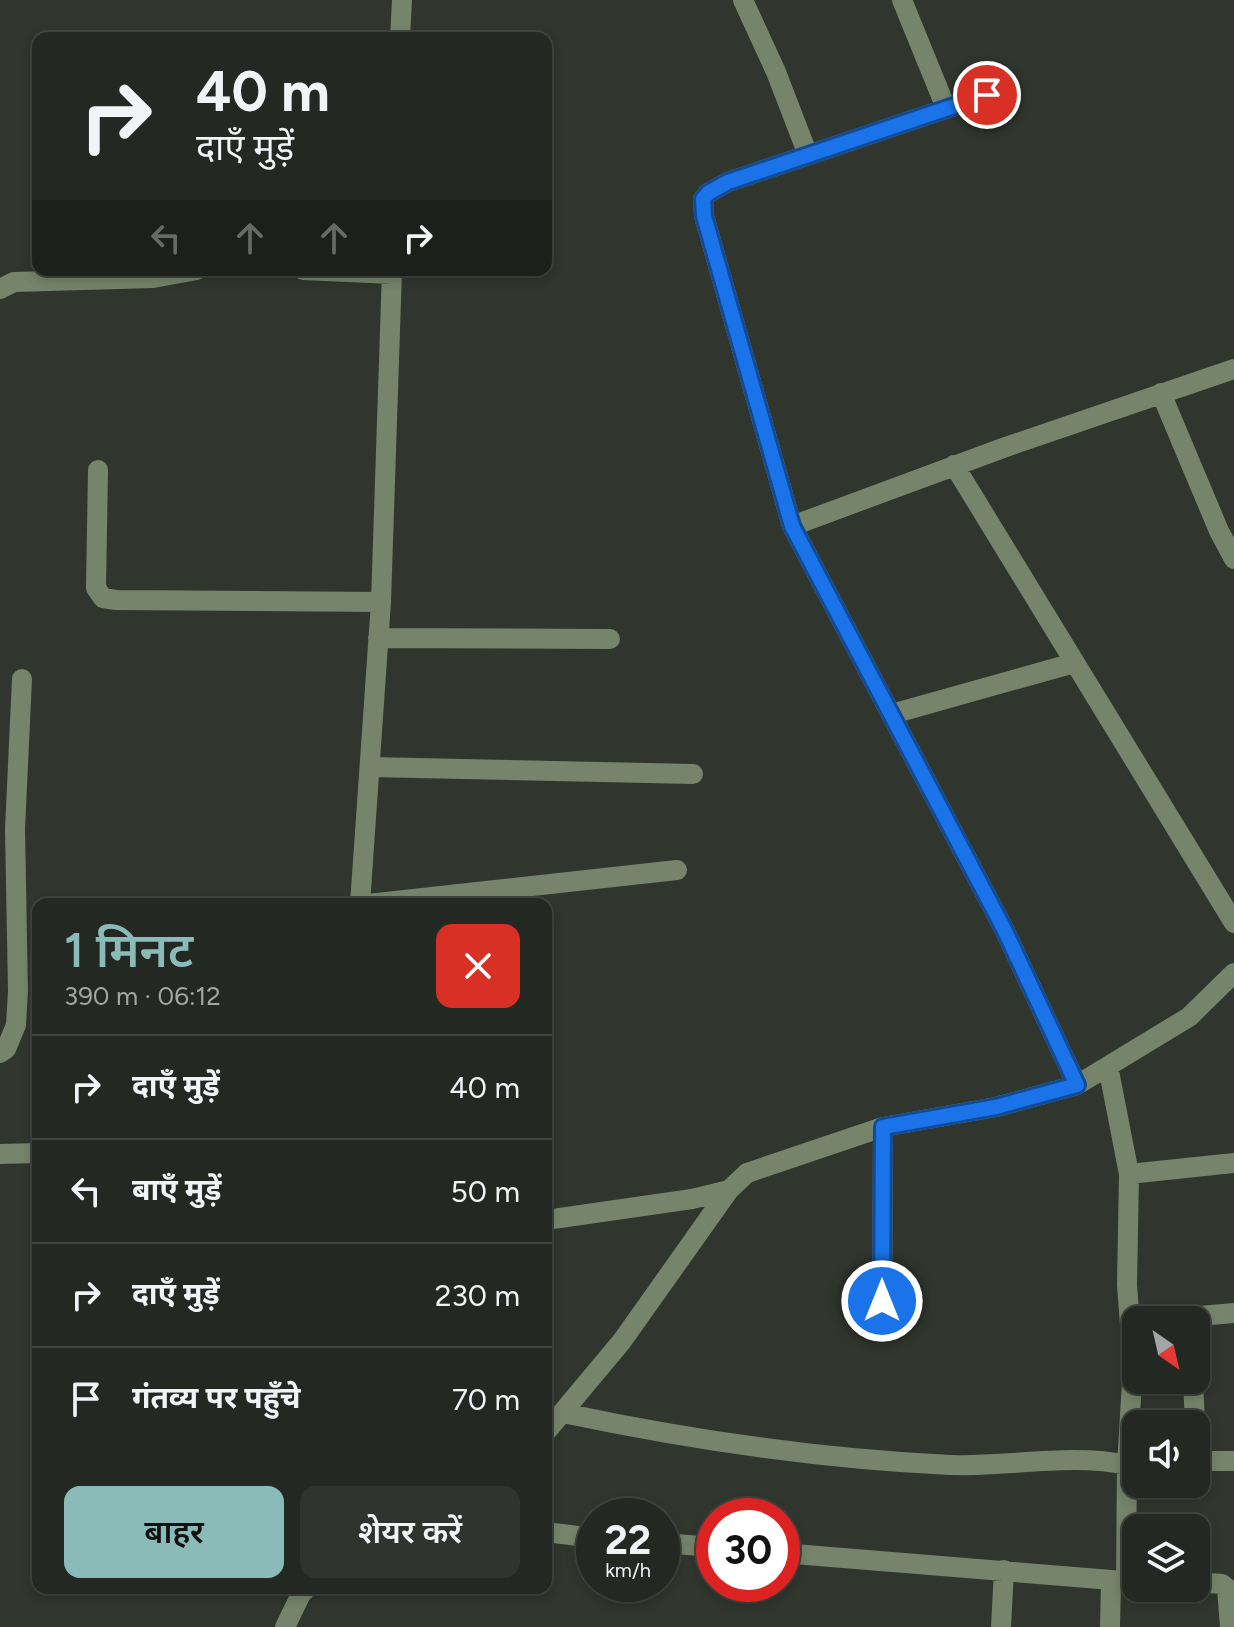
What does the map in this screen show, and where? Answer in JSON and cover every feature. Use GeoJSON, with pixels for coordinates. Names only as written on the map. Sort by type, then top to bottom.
{"type":"FeatureCollection","features":[{"type":"Feature","properties":{"kind":"street"},"geometry":{"type":"LineString","coordinates":[[400,32],[402,0]]}},
{"type":"Feature","properties":{"kind":"street"},"geometry":{"type":"LineString","coordinates":[[743,0],[776,72],[808,155]]}},
{"type":"Feature","properties":{"kind":"street"},"geometry":{"type":"LineString","coordinates":[[902,0],[946,108]]}},
{"type":"Feature","properties":{"kind":"street"},"geometry":{"type":"LineString","coordinates":[[987,95],[728,182],[703,199],[704,216],[792,526],[1005,931],[1077,1085]]}},
{"type":"Feature","properties":{"kind":"street"},"geometry":{"type":"LineString","coordinates":[[0,289],[14,282],[164,276]]}},
{"type":"Feature","properties":{"kind":"street"},"geometry":{"type":"LineString","coordinates":[[360,898],[381,602],[392,276]]}},
{"type":"Feature","properties":{"kind":"street"},"geometry":{"type":"LineString","coordinates":[[792,526],[954,465],[1234,369]]}},
{"type":"Feature","properties":{"kind":"street"},"geometry":{"type":"LineString","coordinates":[[1161,393],[1219,531],[1234,559]]}},
{"type":"Feature","properties":{"kind":"street"},"geometry":{"type":"LineString","coordinates":[[954,465],[1234,923]]}},
{"type":"Feature","properties":{"kind":"street"},"geometry":{"type":"LineString","coordinates":[[98,470],[96,588],[103,598],[381,602]]}},
{"type":"Feature","properties":{"kind":"street"},"geometry":{"type":"LineString","coordinates":[[378,638],[610,639]]}},
{"type":"Feature","properties":{"kind":"street"},"geometry":{"type":"LineString","coordinates":[[892,714],[1074,663]]}},
{"type":"Feature","properties":{"kind":"street"},"geometry":{"type":"LineString","coordinates":[[0,1053],[6,1049],[16,1025],[18,1002],[15,829],[22,679]]}},
{"type":"Feature","properties":{"kind":"street"},"geometry":{"type":"LineString","coordinates":[[370,767],[693,774]]}},
{"type":"Feature","properties":{"kind":"street"},"geometry":{"type":"LineString","coordinates":[[423,898],[677,870]]}},
{"type":"Feature","properties":{"kind":"street"},"geometry":{"type":"LineString","coordinates":[[552,1425],[622,1341],[729,1190],[747,1173],[883,1127],[996,1107],[1077,1085],[1189,1017],[1234,973]]}},
{"type":"Feature","properties":{"kind":"street"},"geometry":{"type":"LineString","coordinates":[[1108,1066],[1129,1174],[1127,1285],[1133,1365],[1130,1410]]}},
{"type":"Feature","properties":{"kind":"street"},"geometry":{"type":"LineString","coordinates":[[882,1329],[883,1127]]}},
{"type":"Feature","properties":{"kind":"street"},"geometry":{"type":"LineString","coordinates":[[0,1154],[32,1153]]}},
{"type":"Feature","properties":{"kind":"street"},"geometry":{"type":"LineString","coordinates":[[1129,1174],[1234,1163]]}},
{"type":"Feature","properties":{"kind":"street"},"geometry":{"type":"LineString","coordinates":[[552,1219],[692,1199],[729,1190]]}},
{"type":"Feature","properties":{"kind":"street"},"geometry":{"type":"LineString","coordinates":[[1210,1315],[1234,1313]]}},
{"type":"Feature","properties":{"kind":"street"},"geometry":{"type":"LineString","coordinates":[[563,1413],[650,1431],[860,1459],[953,1465],[1100,1461],[1122,1464]]}},
{"type":"Feature","properties":{"kind":"street"},"geometry":{"type":"LineString","coordinates":[[1210,1461],[1234,1461]]}},
{"type":"Feature","properties":{"kind":"street"},"geometry":{"type":"LineString","coordinates":[[552,1533],[576,1536]]}},
{"type":"Feature","properties":{"kind":"street"},"geometry":{"type":"LineString","coordinates":[[800,1554],[1122,1582]]}},
{"type":"Feature","properties":{"kind":"street"},"geometry":{"type":"LineString","coordinates":[[1001,1627],[1004,1570]]}},
{"type":"Feature","properties":{"kind":"street"},"geometry":{"type":"LineString","coordinates":[[1210,1583],[1222,1584],[1227,1588],[1230,1627]]}},
{"type":"Feature","properties":{"kind":"street"},"geometry":{"type":"LineString","coordinates":[[1110,1627],[1122,1591]]}},
{"type":"Feature","properties":{"kind":"street"},"geometry":{"type":"LineString","coordinates":[[283,1627],[286,1594]]}},
{"type":"Feature","properties":{"kind":"street"},"geometry":{"type":"LineString","coordinates":[[283,1627],[301,1594]]}},
{"type":"Feature","properties":{"kind":"route"},"geometry":{"type":"LineString","coordinates":[[882,1301],[883,1127],[996,1107],[1077,1085],[1005,931],[792,526],[704,216],[703,199],[728,182],[987,95]]}}]}
